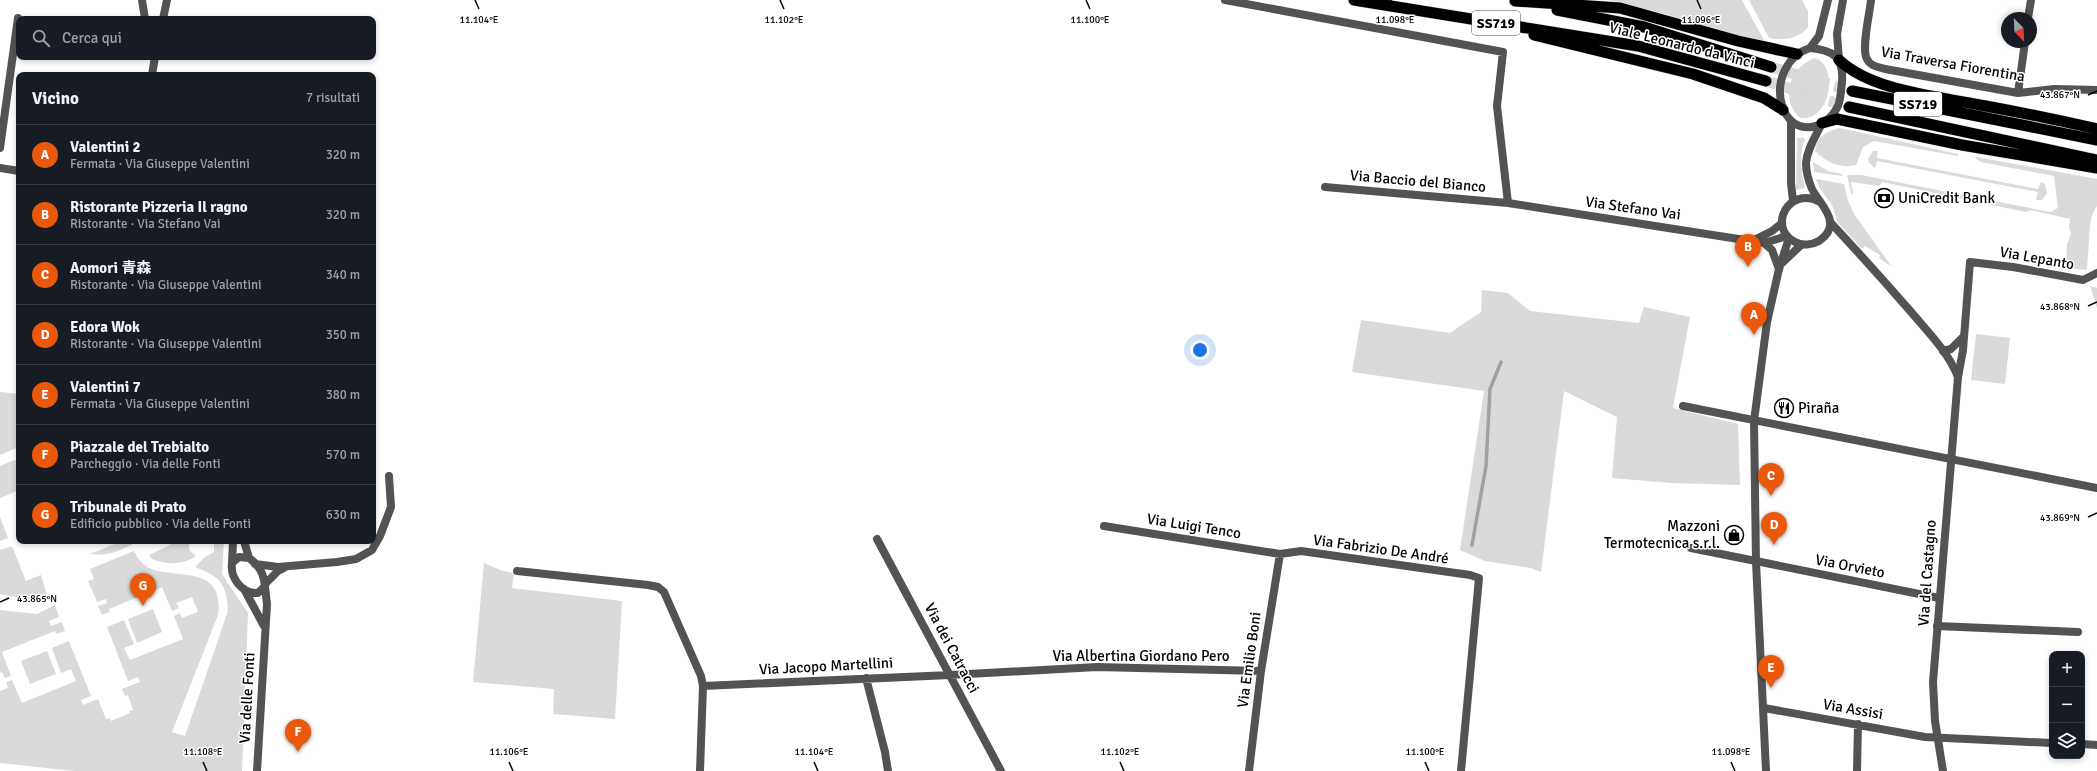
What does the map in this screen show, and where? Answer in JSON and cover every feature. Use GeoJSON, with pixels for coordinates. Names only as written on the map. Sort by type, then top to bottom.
{"type":"FeatureCollection","features":[{"type":"Feature","properties":{"kind":"highway","name":"Viale Leonardo da Vinci"},"geometry":{"type":"LineString","coordinates":[[1354,0],[1638,46],[1766,81]]}},
{"type":"Feature","properties":{"kind":"highway"},"geometry":{"type":"LineString","coordinates":[[1586,0],[1749,44],[1797,54]]}},
{"type":"Feature","properties":{"kind":"highway","name":"Viale Leonardo da Vinci"},"geometry":{"type":"LineString","coordinates":[[1512,1],[1644,27],[1771,67]]}},
{"type":"Feature","properties":{"kind":"highway"},"geometry":{"type":"LineString","coordinates":[[1512,1],[1620,8]]}},
{"type":"Feature","properties":{"kind":"highway"},"geometry":{"type":"LineString","coordinates":[[1468,18],[1692,74],[1764,98],[1783,110]]}},
{"type":"Feature","properties":{"kind":"highway"},"geometry":{"type":"LineString","coordinates":[[1839,60],[1848,69],[1868,79],[1907,90],[2097,128]]}},
{"type":"Feature","properties":{"kind":"highway","name":"SS719"},"geometry":{"type":"LineString","coordinates":[[1852,91],[2097,140]]}},
{"type":"Feature","properties":{"kind":"highway","name":"SS719"},"geometry":{"type":"LineString","coordinates":[[1849,107],[2097,160]]}},
{"type":"Feature","properties":{"kind":"highway"},"geometry":{"type":"LineString","coordinates":[[1822,123],[1837,119],[1962,145],[2097,168]]}},
{"type":"Feature","properties":{"kind":"street"},"geometry":{"type":"LineString","coordinates":[[142,0],[145,16]]}},
{"type":"Feature","properties":{"kind":"street"},"geometry":{"type":"LineString","coordinates":[[163,16],[166,0]]}},
{"type":"Feature","properties":{"kind":"street"},"geometry":{"type":"LineString","coordinates":[[1225,0],[1503,52],[1497,106],[1508,203]]}},
{"type":"Feature","properties":{"kind":"street"},"geometry":{"type":"LineString","coordinates":[[1822,123],[1804,128],[1791,122],[1783,110],[1780,101],[1780,84],[1787,64],[1797,54],[1810,48],[1819,36],[1828,0]]}},
{"type":"Feature","properties":{"kind":"street"},"geometry":{"type":"LineString","coordinates":[[1782,222],[1788,237],[1801,245],[1809,245],[1824,237],[1830,222],[1829,214],[1812,188],[1806,163],[1808,151],[1822,123],[1832,114],[1838,105],[1842,76],[1837,34],[1843,0]]}},
{"type":"Feature","properties":{"kind":"street","name":"Via Traversa Fiorentina"},"geometry":{"type":"LineString","coordinates":[[1871,0],[1865,50],[1866,58],[1872,65],[1885,69],[2018,93],[2054,89],[2097,90]]}},
{"type":"Feature","properties":{"kind":"street"},"geometry":{"type":"LineString","coordinates":[[2029,12],[2031,0]]}},
{"type":"Feature","properties":{"kind":"street"},"geometry":{"type":"LineString","coordinates":[[0,148],[16,32]]}},
{"type":"Feature","properties":{"kind":"street"},"geometry":{"type":"LineString","coordinates":[[1810,48],[1825,49],[1839,60]]}},
{"type":"Feature","properties":{"kind":"street"},"geometry":{"type":"LineString","coordinates":[[2018,93],[2024,48]]}},
{"type":"Feature","properties":{"kind":"street"},"geometry":{"type":"LineString","coordinates":[[150,60],[152,72]]}},
{"type":"Feature","properties":{"kind":"street"},"geometry":{"type":"LineString","coordinates":[[152,72],[154,60]]}},
{"type":"Feature","properties":{"kind":"street"},"geometry":{"type":"LineString","coordinates":[[1791,122],[1791,183],[1793,201]]}},
{"type":"Feature","properties":{"kind":"street"},"geometry":{"type":"LineString","coordinates":[[0,168],[16,171]]}},
{"type":"Feature","properties":{"kind":"street","name":"Via Baccio del Bianco"},"geometry":{"type":"LineString","coordinates":[[1325,187],[1508,203]]}},
{"type":"Feature","properties":{"kind":"street"},"geometry":{"type":"LineString","coordinates":[[1754,240],[1772,231],[1782,222],[1785,211],[1793,201],[1807,197],[1820,202]]}},
{"type":"Feature","properties":{"kind":"street","name":"Via Stefano Vai"},"geometry":{"type":"LineString","coordinates":[[1508,203],[1754,240],[1764,243]]}},
{"type":"Feature","properties":{"kind":"street"},"geometry":{"type":"LineString","coordinates":[[1830,222],[1869,264],[1943,351],[1953,365],[1958,378]]}},
{"type":"Feature","properties":{"kind":"street"},"geometry":{"type":"LineString","coordinates":[[1764,243],[1788,237]]}},
{"type":"Feature","properties":{"kind":"street"},"geometry":{"type":"LineString","coordinates":[[1766,771],[1756,562],[1754,421],[1767,322],[1779,267],[1788,237]]}},
{"type":"Feature","properties":{"kind":"street"},"geometry":{"type":"LineString","coordinates":[[1764,243],[1772,250],[1779,267]]}},
{"type":"Feature","properties":{"kind":"street"},"geometry":{"type":"LineString","coordinates":[[1779,267],[1801,245]]}},
{"type":"Feature","properties":{"kind":"street","name":"Via Lepanto"},"geometry":{"type":"LineString","coordinates":[[1970,262],[2013,267],[2083,280],[2097,273]]}},
{"type":"Feature","properties":{"kind":"street","name":"Via del Castagno"},"geometry":{"type":"LineString","coordinates":[[1943,771],[1937,738],[1933,682],[1950,458],[1964,336],[1970,262]]}},
{"type":"Feature","properties":{"kind":"street"},"geometry":{"type":"LineString","coordinates":[[1943,351],[1951,349],[1964,336]]}},
{"type":"Feature","properties":{"kind":"street"},"geometry":{"type":"LineString","coordinates":[[1683,406],[2097,488]]}},
{"type":"Feature","properties":{"kind":"street"},"geometry":{"type":"LineString","coordinates":[[376,543],[391,507],[389,476]]}},
{"type":"Feature","properties":{"kind":"street","name":"Via Luigi Tenco"},"geometry":{"type":"LineString","coordinates":[[1104,526],[1280,554]]}},
{"type":"Feature","properties":{"kind":"street","name":"Via dei Catracci"},"geometry":{"type":"LineString","coordinates":[[877,539],[1001,771]]}},
{"type":"Feature","properties":{"kind":"street"},"geometry":{"type":"LineString","coordinates":[[234,544],[232,563],[233,575],[244,590],[264,626]]}},
{"type":"Feature","properties":{"kind":"street","name":"Via delle Fonti"},"geometry":{"type":"LineString","coordinates":[[245,544],[249,558],[262,573],[267,604],[264,626],[257,771]]}},
{"type":"Feature","properties":{"kind":"street"},"geometry":{"type":"LineString","coordinates":[[255,564],[265,566],[288,566],[337,562],[356,558],[372,550],[375,544]]}},
{"type":"Feature","properties":{"kind":"street","name":"Via Orvieto"},"geometry":{"type":"LineString","coordinates":[[1690,548],[1939,598]]}},
{"type":"Feature","properties":{"kind":"street","name":"Via Fabrizio De André"},"geometry":{"type":"LineString","coordinates":[[1280,554],[1300,552],[1470,575],[1478,578],[1461,771]]}},
{"type":"Feature","properties":{"kind":"street","name":"Via Emilio Boni"},"geometry":{"type":"LineString","coordinates":[[1249,771],[1261,671],[1280,554]]}},
{"type":"Feature","properties":{"kind":"street"},"geometry":{"type":"LineString","coordinates":[[232,563],[239,557],[249,558]]}},
{"type":"Feature","properties":{"kind":"street"},"geometry":{"type":"LineString","coordinates":[[244,590],[258,593],[278,571],[288,566]]}},
{"type":"Feature","properties":{"kind":"street"},"geometry":{"type":"LineString","coordinates":[[517,571],[658,587],[668,598],[701,676],[703,686],[700,771]]}},
{"type":"Feature","properties":{"kind":"street"},"geometry":{"type":"LineString","coordinates":[[1937,626],[2078,632]]}},
{"type":"Feature","properties":{"kind":"street","name":"Via Albertina Giordano Pero"},"geometry":{"type":"LineString","coordinates":[[950,675],[1097,667],[1261,671]]}},
{"type":"Feature","properties":{"kind":"street","name":"Via Jacopo Martellini"},"geometry":{"type":"LineString","coordinates":[[703,686],[950,675]]}},
{"type":"Feature","properties":{"kind":"street"},"geometry":{"type":"LineString","coordinates":[[866,678],[885,752],[888,771]]}},
{"type":"Feature","properties":{"kind":"street","name":"Via Assisi"},"geometry":{"type":"LineString","coordinates":[[1764,708],[1937,738],[2049,743]]}},
{"type":"Feature","properties":{"kind":"street"},"geometry":{"type":"LineString","coordinates":[[1857,771],[1858,724]]}},
{"type":"Feature","properties":{"kind":"street"},"geometry":{"type":"LineString","coordinates":[[2085,744],[2097,745]]}},
{"type":"Feature","properties":{"kind":"shaded area"},"geometry":{"type":"Polygon","coordinates":[[[1608,0],[1742,0],[1764,40],[1763,43],[1661,13],[1608,0]]]}},
{"type":"Feature","properties":{"kind":"shaded area"},"geometry":{"type":"Polygon","coordinates":[[[1749,0],[1802,0],[1808,11],[1808,27],[1795,37],[1785,39],[1769,38],[1749,0]]]}},
{"type":"Feature","properties":{"kind":"shaded area"},"geometry":{"type":"Polygon","coordinates":[[[1815,58],[1823,63],[1827,71],[1829,82],[1828,93],[1825,103],[1819,112],[1810,117],[1800,118],[1794,111],[1790,102],[1789,93],[1791,84],[1794,75],[1800,68],[1815,58]]]}},
{"type":"Feature","properties":{"kind":"shaded area"},"geometry":{"type":"Polygon","coordinates":[[[1840,128],[1958,154],[1958,156],[1874,141],[1863,147],[1856,165],[1844,166],[1834,164],[1815,151],[1820,138],[1823,135],[1840,128]]]}},
{"type":"Feature","properties":{"kind":"shaded area"},"geometry":{"type":"Polygon","coordinates":[[[1797,138],[1805,138],[1801,163],[1805,188],[1796,190],[1797,138]]]}},
{"type":"Feature","properties":{"kind":"shaded area"},"geometry":{"type":"Polygon","coordinates":[[[1873,151],[1878,151],[1877,158],[2038,189],[2041,182],[2045,184],[2047,193],[2042,200],[2036,200],[2038,192],[1877,161],[1875,168],[1869,163],[1868,159],[1873,151]]]}},
{"type":"Feature","properties":{"kind":"shaded area"},"geometry":{"type":"Polygon","coordinates":[[[1977,157],[2097,179],[2097,206],[2092,215],[2090,225],[2087,270],[2066,268],[2067,244],[2071,234],[2069,227],[2070,219],[2031,210],[2026,212],[1882,182],[1879,186],[1851,182],[1853,194],[1851,194],[1847,175],[1861,175],[2050,212],[2058,208],[2054,176],[1981,162],[1975,158],[1977,157]]]}},
{"type":"Feature","properties":{"kind":"shaded area"},"geometry":{"type":"Polygon","coordinates":[[[1813,162],[1828,171],[1842,174],[1842,176],[1814,172],[1813,162]]]}},
{"type":"Feature","properties":{"kind":"shaded area"},"geometry":{"type":"Polygon","coordinates":[[[1816,179],[1844,184],[1847,198],[1854,214],[1892,267],[1879,258],[1880,255],[1865,246],[1862,249],[1838,223],[1832,205],[1820,189],[1816,179]]]}},
{"type":"Feature","properties":{"kind":"shaded area"},"geometry":{"type":"Polygon","coordinates":[[[2090,286],[2097,288],[2097,308],[2090,286]]]}},
{"type":"Feature","properties":{"kind":"shaded area"},"geometry":{"type":"Polygon","coordinates":[[[1482,290],[1508,293],[1530,311],[1639,323],[1644,307],[1690,317],[1673,408],[1738,424],[1740,485],[1671,483],[1612,478],[1617,417],[1564,391],[1541,572],[1531,568],[1485,561],[1460,550],[1484,391],[1352,372],[1361,320],[1450,333],[1481,312],[1482,290]]]}},
{"type":"Feature","properties":{"kind":"shaded area"},"geometry":{"type":"Polygon","coordinates":[[[1976,334],[2010,338],[2005,384],[1971,380],[1976,334]]]}},
{"type":"Feature","properties":{"kind":"shaded area"},"geometry":{"type":"Polygon","coordinates":[[[0,392],[16,394],[16,448],[0,455],[0,392]]]}},
{"type":"Feature","properties":{"kind":"shaded area"},"geometry":{"type":"Polygon","coordinates":[[[16,460],[16,491],[0,498],[0,466],[16,460]]]}},
{"type":"Feature","properties":{"kind":"shaded area"},"geometry":{"type":"Polygon","coordinates":[[[0,517],[8,538],[0,541],[0,517]]]}},
{"type":"Feature","properties":{"kind":"shaded area"},"geometry":{"type":"Polygon","coordinates":[[[115,544],[132,545],[107,554],[90,554],[115,544]]]}},
{"type":"Feature","properties":{"kind":"shaded area"},"geometry":{"type":"Polygon","coordinates":[[[189,544],[189,550],[196,556],[186,561],[169,563],[152,559],[149,555],[170,545],[189,544]]]}},
{"type":"Feature","properties":{"kind":"shaded area"},"geometry":{"type":"Polygon","coordinates":[[[214,544],[224,544],[222,574],[248,613],[242,771],[74,771],[0,763],[0,691],[8,688],[6,682],[12,680],[22,703],[76,681],[71,669],[61,673],[52,648],[69,641],[91,696],[81,700],[83,705],[98,699],[106,719],[110,718],[111,721],[130,713],[129,711],[133,710],[128,695],[125,696],[122,689],[140,682],[138,677],[128,681],[107,627],[124,620],[134,644],[124,648],[130,660],[183,639],[174,616],[180,613],[182,618],[198,612],[192,597],[176,603],[179,608],[172,611],[162,587],[109,609],[110,612],[102,615],[98,606],[107,603],[106,599],[97,602],[88,581],[94,579],[90,569],[134,551],[142,563],[146,566],[168,573],[193,576],[204,580],[213,586],[218,598],[218,615],[172,732],[185,736],[228,611],[224,587],[211,574],[195,567],[205,557],[214,552],[214,544]]]}},
{"type":"Feature","properties":{"kind":"shaded area"},"geometry":{"type":"Polygon","coordinates":[[[12,546],[26,581],[41,575],[48,599],[43,601],[34,597],[28,599],[0,594],[0,550],[12,546]]]}},
{"type":"Feature","properties":{"kind":"shaded area"},"geometry":{"type":"Polygon","coordinates":[[[484,563],[500,570],[514,573],[512,588],[622,601],[615,719],[553,714],[554,689],[473,682],[484,563]]]}},
{"type":"Feature","properties":{"kind":"shaded area"},"geometry":{"type":"Polygon","coordinates":[[[55,605],[59,617],[49,621],[51,626],[62,622],[65,631],[56,634],[55,631],[2,652],[11,676],[5,678],[2,672],[0,673],[0,610],[37,614],[55,605]]]}},
{"type":"Feature","properties":{"kind":"shaded area"},"geometry":{"type":"Polygon","coordinates":[[[153,609],[162,632],[137,643],[128,619],[153,609]]]}},
{"type":"Feature","properties":{"kind":"shaded area"},"geometry":{"type":"Polygon","coordinates":[[[47,651],[56,674],[30,684],[21,661],[47,651]]]}},
{"type":"Feature","properties":{"kind":"waterway"},"geometry":{"type":"LineString","coordinates":[[1472,545],[1486,466],[1490,389],[1501,362]]}},
{"type":"Feature","properties":{"kind":"tunnel"},"geometry":{"type":"LineString","coordinates":[[1771,67],[1852,91]]}},
{"type":"Feature","properties":{"kind":"tunnel"},"geometry":{"type":"LineString","coordinates":[[1766,81],[1849,107]]}},
{"type":"Feature","properties":{"kind":"place","name":"UniCredit Bank"},"geometry":{"type":"Point","coordinates":[1884,198]}},
{"type":"Feature","properties":{"kind":"place","name":"Ristorante Pizzeria Il ragno"},"geometry":{"type":"Point","coordinates":[1748,267]}},
{"type":"Feature","properties":{"kind":"place","name":"Valentini 2"},"geometry":{"type":"Point","coordinates":[1754,335]}},
{"type":"Feature","properties":{"kind":"place","name":"Piraña"},"geometry":{"type":"Point","coordinates":[1784,408]}},
{"type":"Feature","properties":{"kind":"place","name":"Aomori 青森"},"geometry":{"type":"Point","coordinates":[1771,496]}},
{"type":"Feature","properties":{"kind":"place","name":"Mazzoni Termotecnica s.r.l."},"geometry":{"type":"Point","coordinates":[1734,535]}},
{"type":"Feature","properties":{"kind":"place","name":"Edora Wok"},"geometry":{"type":"Point","coordinates":[1774,545]}},
{"type":"Feature","properties":{"kind":"place","name":"Tribunale di Prato"},"geometry":{"type":"Point","coordinates":[143,606]}},
{"type":"Feature","properties":{"kind":"place","name":"Valentini 7"},"geometry":{"type":"Point","coordinates":[1771,688]}},
{"type":"Feature","properties":{"kind":"place","name":"Piazzale del Trebialto"},"geometry":{"type":"Point","coordinates":[298,752]}}]}
